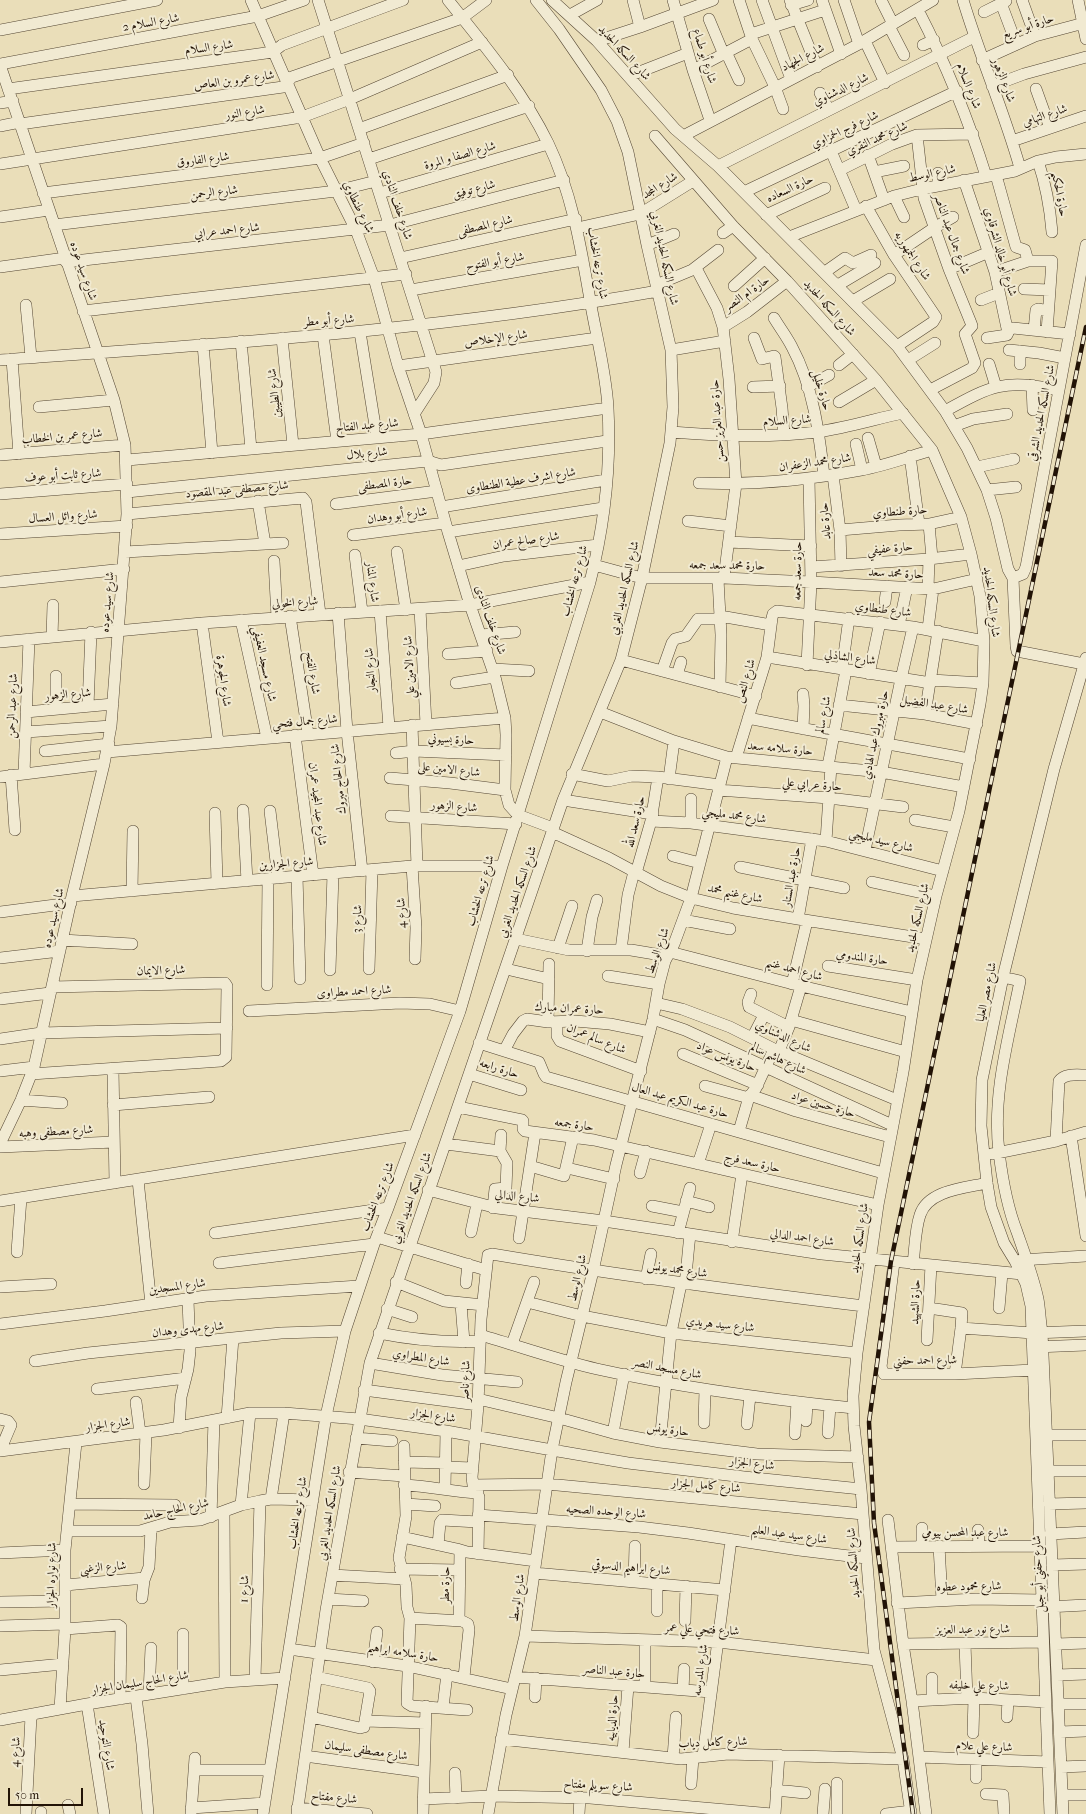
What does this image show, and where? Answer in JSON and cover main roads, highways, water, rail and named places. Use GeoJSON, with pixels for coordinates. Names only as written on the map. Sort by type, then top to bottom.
{"type":"FeatureCollection","features":[{"type":"Feature","properties":{"kind":"railway"},"geometry":{"type":"LineString","coordinates":[[913,1814],[874,1523],[869,1422],[891,1261],[1086,327]]}}]}
